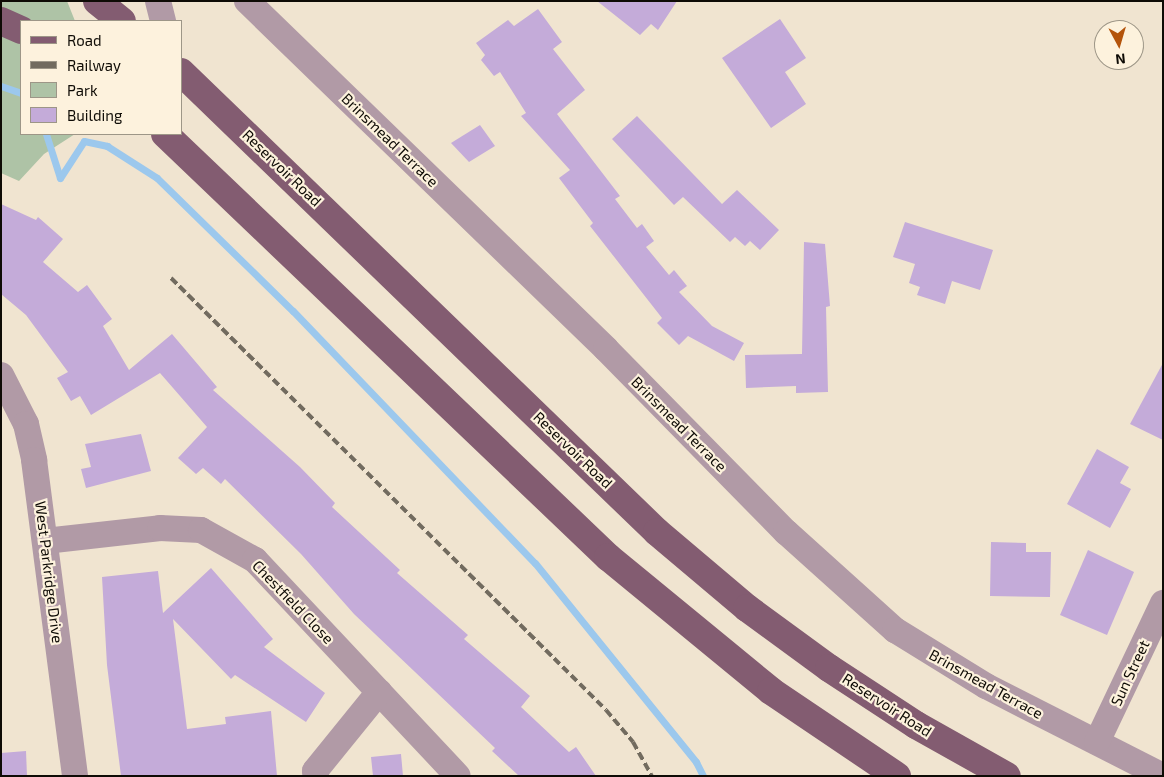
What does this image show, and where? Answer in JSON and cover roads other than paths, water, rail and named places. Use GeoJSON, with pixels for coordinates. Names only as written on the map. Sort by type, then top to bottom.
{"type":"FeatureCollection","features":[{"type":"Feature","properties":{"kind":"main road"},"geometry":{"type":"LineString","coordinates":[[1,21],[20,30]]}},
{"type":"Feature","properties":{"kind":"main road","name":"Reservoir Road"},"geometry":{"type":"LineString","coordinates":[[182,73],[657,532],[747,608],[829,668],[916,725],[1007,776]]}},
{"type":"Feature","properties":{"kind":"main road"},"geometry":{"type":"LineString","coordinates":[[182,126],[354,293],[420,376]]}},
{"type":"Feature","properties":{"kind":"main road"},"geometry":{"type":"LineString","coordinates":[[166,135],[608,557],[676,615],[771,691],[897,776]]}},
{"type":"Feature","properties":{"kind":"street"},"geometry":{"type":"LineString","coordinates":[[158,1],[163,20]]}},
{"type":"Feature","properties":{"kind":"street","name":"Brinsmead Terrace"},"geometry":{"type":"LineString","coordinates":[[247,1],[606,349],[786,532],[895,630],[944,663],[1163,776]]}},
{"type":"Feature","properties":{"kind":"street","name":"West Parkridge Drive"},"geometry":{"type":"LineString","coordinates":[[1,375],[26,424],[45,541],[74,776]]}},
{"type":"Feature","properties":{"kind":"street","name":"Chestfield Close"},"geometry":{"type":"LineString","coordinates":[[45,541],[160,528],[200,530],[254,560],[458,776]]}},
{"type":"Feature","properties":{"kind":"street","name":"Sun Street"},"geometry":{"type":"LineString","coordinates":[[1097,742],[1163,603]]}},
{"type":"Feature","properties":{"kind":"street"},"geometry":{"type":"LineString","coordinates":[[316,776],[379,692]]}},
{"type":"Feature","properties":{"kind":"waterway"},"geometry":{"type":"LineString","coordinates":[[1,86],[20,93]]}},
{"type":"Feature","properties":{"kind":"waterway"},"geometry":{"type":"LineString","coordinates":[[46,135],[60,178]]}},
{"type":"Feature","properties":{"kind":"waterway"},"geometry":{"type":"LineString","coordinates":[[60,178],[84,141],[107,146],[157,178],[293,311],[535,563],[696,762],[703,776]]}},
{"type":"Feature","properties":{"kind":"railway"},"geometry":{"type":"LineString","coordinates":[[171,278],[606,710],[633,742],[652,776]]}}]}
